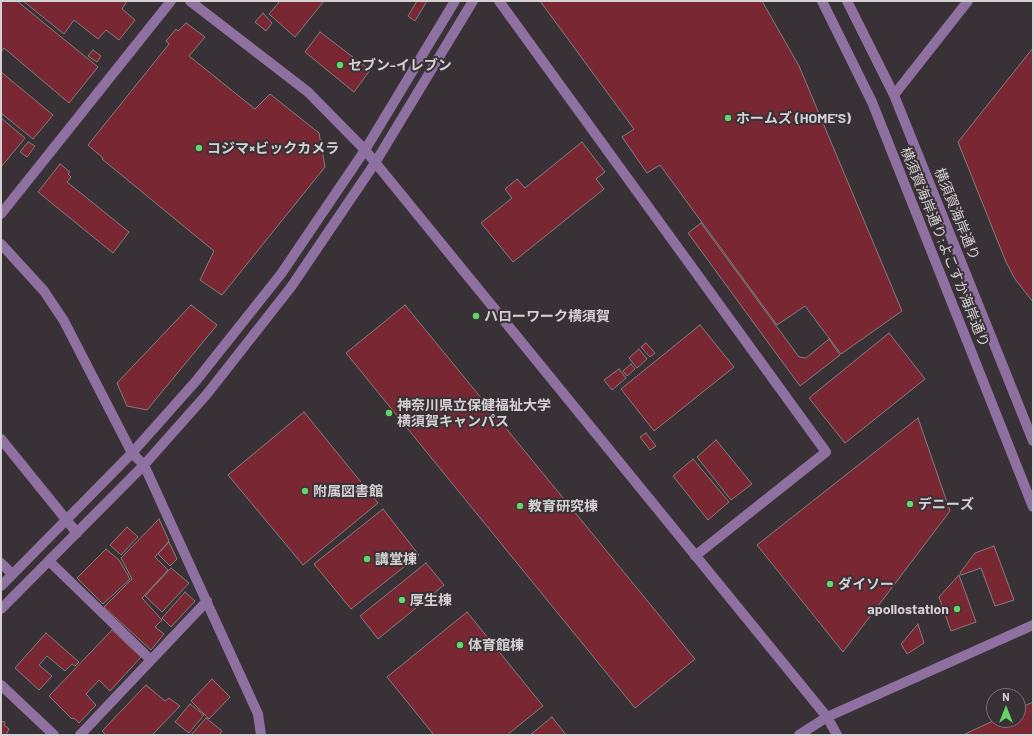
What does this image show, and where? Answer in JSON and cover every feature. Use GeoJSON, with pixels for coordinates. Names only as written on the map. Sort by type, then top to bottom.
{"type":"FeatureCollection","features":[{"type":"Feature","properties":{"kind":"street"},"geometry":{"type":"LineString","coordinates":[[1,214],[171,1]]}},
{"type":"Feature","properties":{"kind":"street"},"geometry":{"type":"LineString","coordinates":[[190,1],[308,92],[365,150],[827,717],[837,735]]}},
{"type":"Feature","properties":{"kind":"street"},"geometry":{"type":"LineString","coordinates":[[1,586],[132,453],[196,381],[281,274],[365,150],[455,1]]}},
{"type":"Feature","properties":{"kind":"street"},"geometry":{"type":"LineString","coordinates":[[1,609],[144,465],[207,394],[291,287],[375,163],[474,1]]}},
{"type":"Feature","properties":{"kind":"street"},"geometry":{"type":"LineString","coordinates":[[499,1],[826,452],[696,556]]}},
{"type":"Feature","properties":{"kind":"street","name":"横須賀海岸通り;よこすか海岸通り"},"geometry":{"type":"LineString","coordinates":[[822,1],[872,102],[1033,507]]}},
{"type":"Feature","properties":{"kind":"street","name":"横須賀海岸通り"},"geometry":{"type":"LineString","coordinates":[[847,1],[894,95],[1033,441]]}},
{"type":"Feature","properties":{"kind":"street"},"geometry":{"type":"LineString","coordinates":[[894,95],[968,1]]}},
{"type":"Feature","properties":{"kind":"street"},"geometry":{"type":"LineString","coordinates":[[1,244],[44,291],[64,321],[132,453],[144,465],[258,714],[261,735]]}},
{"type":"Feature","properties":{"kind":"street"},"geometry":{"type":"LineString","coordinates":[[1,439],[77,533]]}},
{"type":"Feature","properties":{"kind":"street"},"geometry":{"type":"LineString","coordinates":[[49,561],[151,660]]}},
{"type":"Feature","properties":{"kind":"street"},"geometry":{"type":"LineString","coordinates":[[1,563],[12,574]]}},
{"type":"Feature","properties":{"kind":"street"},"geometry":{"type":"LineString","coordinates":[[80,735],[207,601]]}},
{"type":"Feature","properties":{"kind":"street"},"geometry":{"type":"LineString","coordinates":[[798,735],[827,717],[1033,625]]}},
{"type":"Feature","properties":{"kind":"street"},"geometry":{"type":"LineString","coordinates":[[1,685],[54,735]]}},
{"type":"Feature","properties":{"kind":"building"},"geometry":{"type":"Polygon","coordinates":[[[1,1],[17,1],[98,67],[69,103],[4,48],[1,52],[1,1]]]}},
{"type":"Feature","properties":{"kind":"building"},"geometry":{"type":"Polygon","coordinates":[[[23,1],[127,1],[122,9],[135,20],[119,40],[106,30],[98,39],[74,20],[64,34],[23,1]]]}},
{"type":"Feature","properties":{"kind":"building"},"geometry":{"type":"Polygon","coordinates":[[[280,1],[324,1],[295,37],[269,14],[280,1]]]}},
{"type":"Feature","properties":{"kind":"building"},"geometry":{"type":"Polygon","coordinates":[[[417,1],[427,1],[415,21],[408,16],[417,1]]]}},
{"type":"Feature","properties":{"kind":"building"},"geometry":{"type":"Polygon","coordinates":[[[540,1],[762,1],[799,66],[902,311],[841,354],[805,306],[777,325],[660,165],[647,173],[622,137],[634,129],[540,1]]]}},
{"type":"Feature","properties":{"kind":"building"},"geometry":{"type":"Polygon","coordinates":[[[263,13],[272,23],[266,31],[255,22],[263,13]]]}},
{"type":"Feature","properties":{"kind":"building"},"geometry":{"type":"Polygon","coordinates":[[[186,23],[205,37],[189,56],[255,109],[270,94],[319,133],[325,167],[222,295],[200,280],[214,251],[102,159],[103,158],[88,145],[169,44],[166,41],[176,29],[178,31],[186,23]]]}},
{"type":"Feature","properties":{"kind":"building"},"geometry":{"type":"Polygon","coordinates":[[[320,32],[370,70],[354,92],[305,52],[320,32]]]}},
{"type":"Feature","properties":{"kind":"building"},"geometry":{"type":"Polygon","coordinates":[[[1033,48],[1033,302],[1015,279],[1006,262],[958,142],[1033,48]]]}},
{"type":"Feature","properties":{"kind":"building"},"geometry":{"type":"Polygon","coordinates":[[[93,50],[101,56],[97,62],[88,56],[93,50]]]}},
{"type":"Feature","properties":{"kind":"building"},"geometry":{"type":"Polygon","coordinates":[[[1,72],[53,115],[33,139],[1,113],[1,72]]]}},
{"type":"Feature","properties":{"kind":"building"},"geometry":{"type":"Polygon","coordinates":[[[1,118],[25,138],[1,167],[1,118]]]}},
{"type":"Feature","properties":{"kind":"building"},"geometry":{"type":"Polygon","coordinates":[[[28,142],[35,146],[27,157],[20,152],[28,142]]]}},
{"type":"Feature","properties":{"kind":"building"},"geometry":{"type":"Polygon","coordinates":[[[582,142],[605,172],[596,179],[604,189],[513,262],[481,223],[512,198],[505,189],[517,179],[525,188],[582,142]]]}},
{"type":"Feature","properties":{"kind":"building"},"geometry":{"type":"Polygon","coordinates":[[[60,164],[70,172],[68,174],[71,177],[67,182],[129,232],[113,253],[38,192],[60,164]]]}},
{"type":"Feature","properties":{"kind":"building"},"geometry":{"type":"Polygon","coordinates":[[[701,223],[799,357],[806,358],[829,339],[840,355],[800,386],[688,233],[701,223]]]}},
{"type":"Feature","properties":{"kind":"building"},"geometry":{"type":"Polygon","coordinates":[[[191,305],[217,325],[147,410],[127,406],[117,383],[191,305]]]}},
{"type":"Feature","properties":{"kind":"building","name":"教育研究棟"},"geometry":{"type":"Polygon","coordinates":[[[405,305],[695,659],[635,708],[346,353],[405,305]]]}},
{"type":"Feature","properties":{"kind":"building"},"geometry":{"type":"Polygon","coordinates":[[[700,325],[734,367],[654,431],[621,389],[700,325]]]}},
{"type":"Feature","properties":{"kind":"building"},"geometry":{"type":"Polygon","coordinates":[[[889,333],[925,379],[845,443],[809,398],[889,333]]]}},
{"type":"Feature","properties":{"kind":"building"},"geometry":{"type":"Polygon","coordinates":[[[646,343],[655,353],[650,357],[641,347],[646,343]]]}},
{"type":"Feature","properties":{"kind":"building"},"geometry":{"type":"Polygon","coordinates":[[[639,349],[647,359],[637,368],[629,358],[639,349]]]}},
{"type":"Feature","properties":{"kind":"building"},"geometry":{"type":"Polygon","coordinates":[[[631,364],[635,369],[627,376],[623,371],[631,364]]]}},
{"type":"Feature","properties":{"kind":"building"},"geometry":{"type":"Polygon","coordinates":[[[619,369],[626,378],[612,390],[604,380],[619,369]]]}},
{"type":"Feature","properties":{"kind":"building"},"geometry":{"type":"Polygon","coordinates":[[[304,412],[378,503],[303,565],[228,475],[304,412]]]}},
{"type":"Feature","properties":{"kind":"building"},"geometry":{"type":"Polygon","coordinates":[[[918,418],[950,511],[843,652],[757,545],[918,418]]]}},
{"type":"Feature","properties":{"kind":"building"},"geometry":{"type":"Polygon","coordinates":[[[646,433],[656,446],[650,450],[640,437],[646,433]]]}},
{"type":"Feature","properties":{"kind":"building"},"geometry":{"type":"Polygon","coordinates":[[[716,440],[752,484],[731,500],[697,457],[716,440]]]}},
{"type":"Feature","properties":{"kind":"building"},"geometry":{"type":"Polygon","coordinates":[[[693,459],[729,502],[708,520],[673,476],[693,459]]]}},
{"type":"Feature","properties":{"kind":"building","name":"講堂棟"},"geometry":{"type":"Polygon","coordinates":[[[383,509],[419,555],[351,609],[314,564],[383,509]]]}},
{"type":"Feature","properties":{"kind":"building"},"geometry":{"type":"Polygon","coordinates":[[[159,519],[169,541],[155,557],[168,570],[142,598],[162,620],[155,627],[164,634],[151,650],[104,607],[132,579],[121,558],[159,519]]]}},
{"type":"Feature","properties":{"kind":"building"},"geometry":{"type":"Polygon","coordinates":[[[127,527],[138,537],[121,555],[110,545],[127,527]]]}},
{"type":"Feature","properties":{"kind":"building"},"geometry":{"type":"Polygon","coordinates":[[[169,542],[177,559],[170,566],[158,554],[169,542]]]}},
{"type":"Feature","properties":{"kind":"building"},"geometry":{"type":"Polygon","coordinates":[[[994,546],[1014,600],[995,606],[981,568],[961,575],[960,573],[975,553],[994,546]]]}},
{"type":"Feature","properties":{"kind":"building"},"geometry":{"type":"Polygon","coordinates":[[[106,549],[119,560],[130,579],[103,604],[77,578],[106,549]]]}},
{"type":"Feature","properties":{"kind":"building","name":"厚生棟"},"geometry":{"type":"Polygon","coordinates":[[[426,563],[444,585],[378,639],[360,616],[426,563]]]}},
{"type":"Feature","properties":{"kind":"building"},"geometry":{"type":"Polygon","coordinates":[[[171,568],[189,583],[162,612],[145,596],[171,568]]]}},
{"type":"Feature","properties":{"kind":"building"},"geometry":{"type":"Polygon","coordinates":[[[959,575],[976,622],[951,631],[939,597],[959,575]]]}},
{"type":"Feature","properties":{"kind":"building"},"geometry":{"type":"Polygon","coordinates":[[[185,592],[195,601],[171,627],[162,618],[185,592]]]}},
{"type":"Feature","properties":{"kind":"building","name":"体育館棟"},"geometry":{"type":"Polygon","coordinates":[[[467,612],[543,706],[507,735],[434,735],[387,677],[467,612]]]}},
{"type":"Feature","properties":{"kind":"building"},"geometry":{"type":"Polygon","coordinates":[[[918,624],[924,643],[907,654],[901,644],[918,624]]]}},
{"type":"Feature","properties":{"kind":"building"},"geometry":{"type":"Polygon","coordinates":[[[112,630],[141,657],[110,691],[99,680],[86,694],[96,705],[79,723],[74,718],[72,719],[49,696],[112,630]]]}},
{"type":"Feature","properties":{"kind":"building"},"geometry":{"type":"Polygon","coordinates":[[[46,633],[79,662],[75,666],[72,664],[65,671],[47,656],[39,665],[52,676],[39,690],[15,668],[46,633]]]}},
{"type":"Feature","properties":{"kind":"building"},"geometry":{"type":"Polygon","coordinates":[[[212,679],[230,697],[209,719],[191,701],[212,679]]]}},
{"type":"Feature","properties":{"kind":"building"},"geometry":{"type":"Polygon","coordinates":[[[146,685],[165,701],[169,698],[180,706],[152,735],[106,735],[102,731],[146,685]]]}},
{"type":"Feature","properties":{"kind":"building"},"geometry":{"type":"Polygon","coordinates":[[[1033,702],[1033,735],[963,735],[986,724],[986,728],[1026,728],[1026,705],[1033,702]]]}},
{"type":"Feature","properties":{"kind":"building"},"geometry":{"type":"Polygon","coordinates":[[[190,704],[204,715],[189,733],[175,722],[190,704]]]}},
{"type":"Feature","properties":{"kind":"building"},"geometry":{"type":"Polygon","coordinates":[[[552,717],[566,735],[530,735],[552,717]]]}},
{"type":"Feature","properties":{"kind":"building"},"geometry":{"type":"Polygon","coordinates":[[[206,718],[222,731],[219,735],[191,735],[206,718]]]}},
{"type":"Feature","properties":{"kind":"building"},"geometry":{"type":"Polygon","coordinates":[[[1,721],[5,722],[4,725],[9,729],[6,735],[1,735],[1,721]]]}},
{"type":"Feature","properties":{"kind":"place","name":"セブン-イレブン"},"geometry":{"type":"Point","coordinates":[340,65]}},
{"type":"Feature","properties":{"kind":"place","name":"ホームズ (HOME'S)"},"geometry":{"type":"Point","coordinates":[728,118]}},
{"type":"Feature","properties":{"kind":"place","name":"コジマ×ビックカメラ"},"geometry":{"type":"Point","coordinates":[199,148]}},
{"type":"Feature","properties":{"kind":"place","name":"ハローワーク横須賀"},"geometry":{"type":"Point","coordinates":[476,316]}},
{"type":"Feature","properties":{"kind":"place","name":"神奈川県立保健福祉大学 横須賀キャンパス"},"geometry":{"type":"Point","coordinates":[389,413]}},
{"type":"Feature","properties":{"kind":"place","name":"附属図書館"},"geometry":{"type":"Point","coordinates":[305,491]}},
{"type":"Feature","properties":{"kind":"place","name":"デニーズ"},"geometry":{"type":"Point","coordinates":[910,504]}},
{"type":"Feature","properties":{"kind":"place","name":"教育研究棟"},"geometry":{"type":"Point","coordinates":[520,506]}},
{"type":"Feature","properties":{"kind":"place","name":"講堂棟"},"geometry":{"type":"Point","coordinates":[367,559]}},
{"type":"Feature","properties":{"kind":"place","name":"ダイソー"},"geometry":{"type":"Point","coordinates":[830,584]}},
{"type":"Feature","properties":{"kind":"place","name":"厚生棟"},"geometry":{"type":"Point","coordinates":[402,600]}},
{"type":"Feature","properties":{"kind":"place","name":"apollostation"},"geometry":{"type":"Point","coordinates":[957,609]}},
{"type":"Feature","properties":{"kind":"place","name":"体育館棟"},"geometry":{"type":"Point","coordinates":[460,645]}}]}
